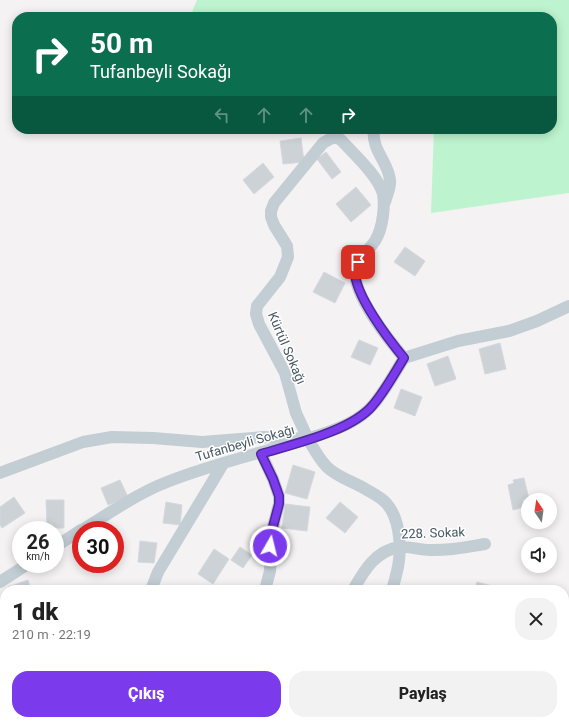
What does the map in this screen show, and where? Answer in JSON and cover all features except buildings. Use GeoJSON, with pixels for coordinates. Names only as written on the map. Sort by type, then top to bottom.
{"type":"FeatureCollection","features":[{"type":"Feature","properties":{"kind":"street"},"geometry":{"type":"LineString","coordinates":[[374,134],[376,150],[387,169],[390,180],[384,205]]}},
{"type":"Feature","properties":{"kind":"street","name":"Kürtül Sokağı"},"geometry":{"type":"LineString","coordinates":[[308,439],[296,413],[290,387],[285,374],[259,324],[256,314],[258,306],[280,277],[288,256],[287,246],[274,225],[270,211],[274,203],[323,143],[330,139],[337,137],[342,141],[380,184],[384,205],[380,231],[358,262],[355,271],[358,285],[371,312],[388,338],[404,358]]}},
{"type":"Feature","properties":{"kind":"street"},"geometry":{"type":"LineString","coordinates":[[0,473],[83,442],[112,437],[153,438],[202,442],[264,437],[308,439],[338,428],[363,414],[373,406],[404,358],[458,341],[509,330],[537,321],[569,306]]}},
{"type":"Feature","properties":{"kind":"street","name":"Tufanbeyli Sokağı"},"geometry":{"type":"LineString","coordinates":[[96,521],[165,482],[308,439],[321,460],[328,468],[338,475],[368,490],[388,505],[395,520],[399,534],[400,547],[399,560],[393,585]]}},
{"type":"Feature","properties":{"kind":"street"},"geometry":{"type":"LineString","coordinates":[[261,454],[279,496],[279,504],[271,534],[270,571],[266,585]]}},
{"type":"Feature","properties":{"kind":"street"},"geometry":{"type":"LineString","coordinates":[[153,585],[158,572],[223,464]]}},
{"type":"Feature","properties":{"kind":"street","name":"228. Sokak"},"geometry":{"type":"LineString","coordinates":[[356,585],[374,558],[384,552],[400,547],[431,550],[453,549],[485,544]]}},
{"type":"Feature","properties":{"kind":"street"},"geometry":{"type":"LineString","coordinates":[[0,582],[14,573]]}},
{"type":"Feature","properties":{"kind":"green space"},"geometry":{"type":"Polygon","coordinates":[[[197,0],[569,0],[569,193],[431,213],[434,134],[557,134],[557,12],[192,12],[197,0]]]}},
{"type":"Feature","properties":{"kind":"route"},"geometry":{"type":"LineString","coordinates":[[270,546],[271,534],[279,504],[279,496],[261,454],[338,428],[363,414],[373,406],[404,358],[388,338],[363,297],[358,285],[355,271],[358,262]]}}]}
